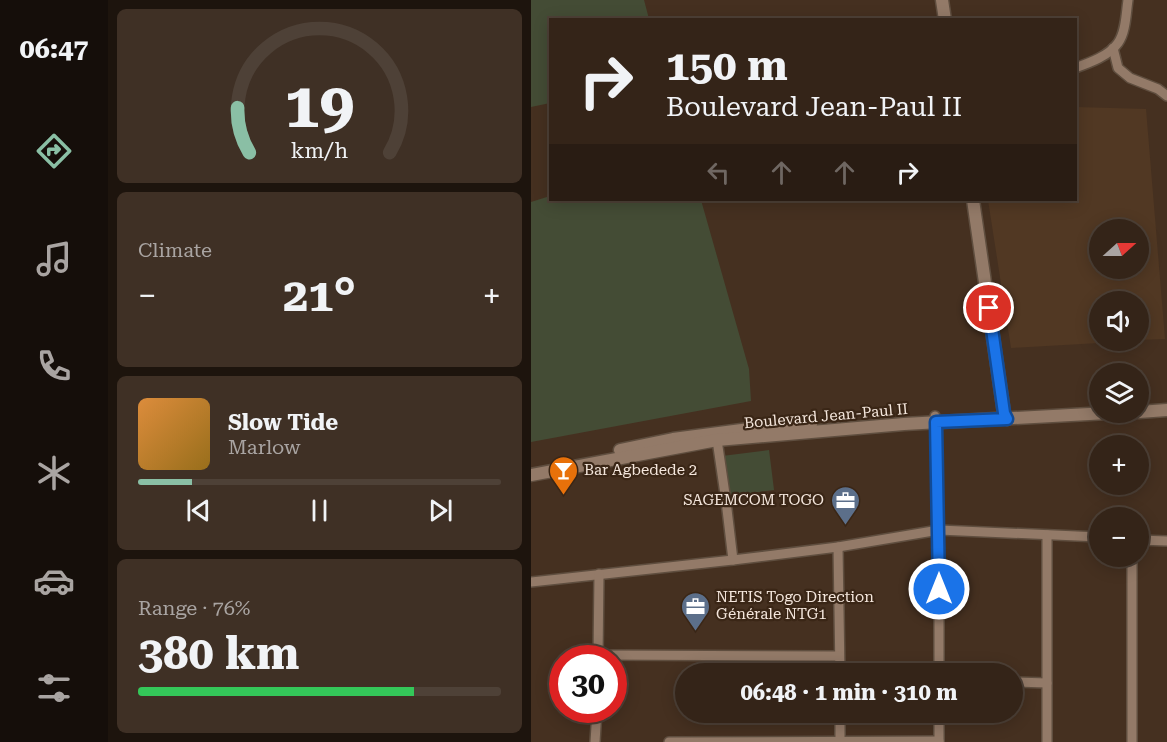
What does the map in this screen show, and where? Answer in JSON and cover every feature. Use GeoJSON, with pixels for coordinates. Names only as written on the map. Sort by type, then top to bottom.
{"type":"FeatureCollection","features":[{"type":"Feature","properties":{"kind":"main road"},"geometry":{"type":"LineString","coordinates":[[942,0],[945,18]]}},
{"type":"Feature","properties":{"kind":"main road"},"geometry":{"type":"LineString","coordinates":[[973,201],[1006,416]]}},
{"type":"Feature","properties":{"kind":"main road"},"geometry":{"type":"LineString","coordinates":[[1149,406],[1167,405]]}},
{"type":"Feature","properties":{"kind":"main road","name":"Boulevard Jean-Paul II"},"geometry":{"type":"LineString","coordinates":[[1006,416],[1089,410]]}},
{"type":"Feature","properties":{"kind":"main road"},"geometry":{"type":"LineString","coordinates":[[1149,411],[1167,410]]}},
{"type":"Feature","properties":{"kind":"main road","name":"Boulevard Jean-Paul II"},"geometry":{"type":"LineString","coordinates":[[531,475],[717,440],[936,419],[1089,413]]}},
{"type":"Feature","properties":{"kind":"main road","name":"Boulevard Jean-Paul II"},"geometry":{"type":"LineString","coordinates":[[531,468],[673,439],[757,428],[895,417],[936,419]]}},
{"type":"Feature","properties":{"kind":"street"},"geometry":{"type":"LineString","coordinates":[[1077,67],[1088,63],[1119,43],[1128,0]]}},
{"type":"Feature","properties":{"kind":"street"},"geometry":{"type":"LineString","coordinates":[[1113,48],[1118,68],[1130,78],[1158,89],[1167,96]]}},
{"type":"Feature","properties":{"kind":"street"},"geometry":{"type":"LineString","coordinates":[[936,419],[939,663]]}},
{"type":"Feature","properties":{"kind":"street"},"geometry":{"type":"LineString","coordinates":[[717,440],[733,560]]}},
{"type":"Feature","properties":{"kind":"street"},"geometry":{"type":"LineString","coordinates":[[531,582],[838,548],[939,530],[1089,537]]}},
{"type":"Feature","properties":{"kind":"street"},"geometry":{"type":"LineString","coordinates":[[1047,535],[1047,742]]}},
{"type":"Feature","properties":{"kind":"street"},"geometry":{"type":"LineString","coordinates":[[1149,540],[1167,541]]}},
{"type":"Feature","properties":{"kind":"street"},"geometry":{"type":"LineString","coordinates":[[838,548],[839,663]]}},
{"type":"Feature","properties":{"kind":"street"},"geometry":{"type":"LineString","coordinates":[[1132,567],[1133,742]]}},
{"type":"Feature","properties":{"kind":"street"},"geometry":{"type":"LineString","coordinates":[[598,645],[599,574]]}},
{"type":"Feature","properties":{"kind":"street"},"geometry":{"type":"LineString","coordinates":[[627,657],[839,656]]}},
{"type":"Feature","properties":{"kind":"street"},"geometry":{"type":"LineString","coordinates":[[1023,682],[1047,683]]}},
{"type":"Feature","properties":{"kind":"street"},"geometry":{"type":"LineString","coordinates":[[595,742],[596,723]]}},
{"type":"Feature","properties":{"kind":"street"},"geometry":{"type":"LineString","coordinates":[[840,723],[840,742]]}},
{"type":"Feature","properties":{"kind":"street"},"geometry":{"type":"LineString","coordinates":[[669,742],[939,742],[939,723]]}},
{"type":"Feature","properties":{"kind":"shaded area"},"geometry":{"type":"Polygon","coordinates":[[[1077,107],[1146,109],[1165,339],[1149,340],[1149,291],[1089,291],[1089,344],[1011,348],[988,201],[1077,201],[1077,107]]]}},
{"type":"Feature","properties":{"kind":"green space"},"geometry":{"type":"Polygon","coordinates":[[[531,0],[644,0],[649,18],[549,18],[549,103],[531,107],[531,0]]]}},
{"type":"Feature","properties":{"kind":"green space"},"geometry":{"type":"Polygon","coordinates":[[[549,196],[549,201],[701,201],[749,369],[751,401],[531,442],[531,202],[549,196]]]}},
{"type":"Feature","properties":{"kind":"green space"},"geometry":{"type":"Polygon","coordinates":[[[769,450],[774,490],[727,496],[722,456],[769,450]]]}},
{"type":"Feature","properties":{"kind":"place","name":"Bar Agbedede 2"},"geometry":{"type":"Point","coordinates":[563,496]}},
{"type":"Feature","properties":{"kind":"place","name":"SAGEMCOM TOGO"},"geometry":{"type":"Point","coordinates":[845,526]}},
{"type":"Feature","properties":{"kind":"place","name":"NETIS Togo Direction Générale NTG1"},"geometry":{"type":"Point","coordinates":[695,632]}},
{"type":"Feature","properties":{"kind":"route"},"geometry":{"type":"LineString","coordinates":[[939,589],[936,422],[1007,419],[1004,413],[989,308]]}}]}
